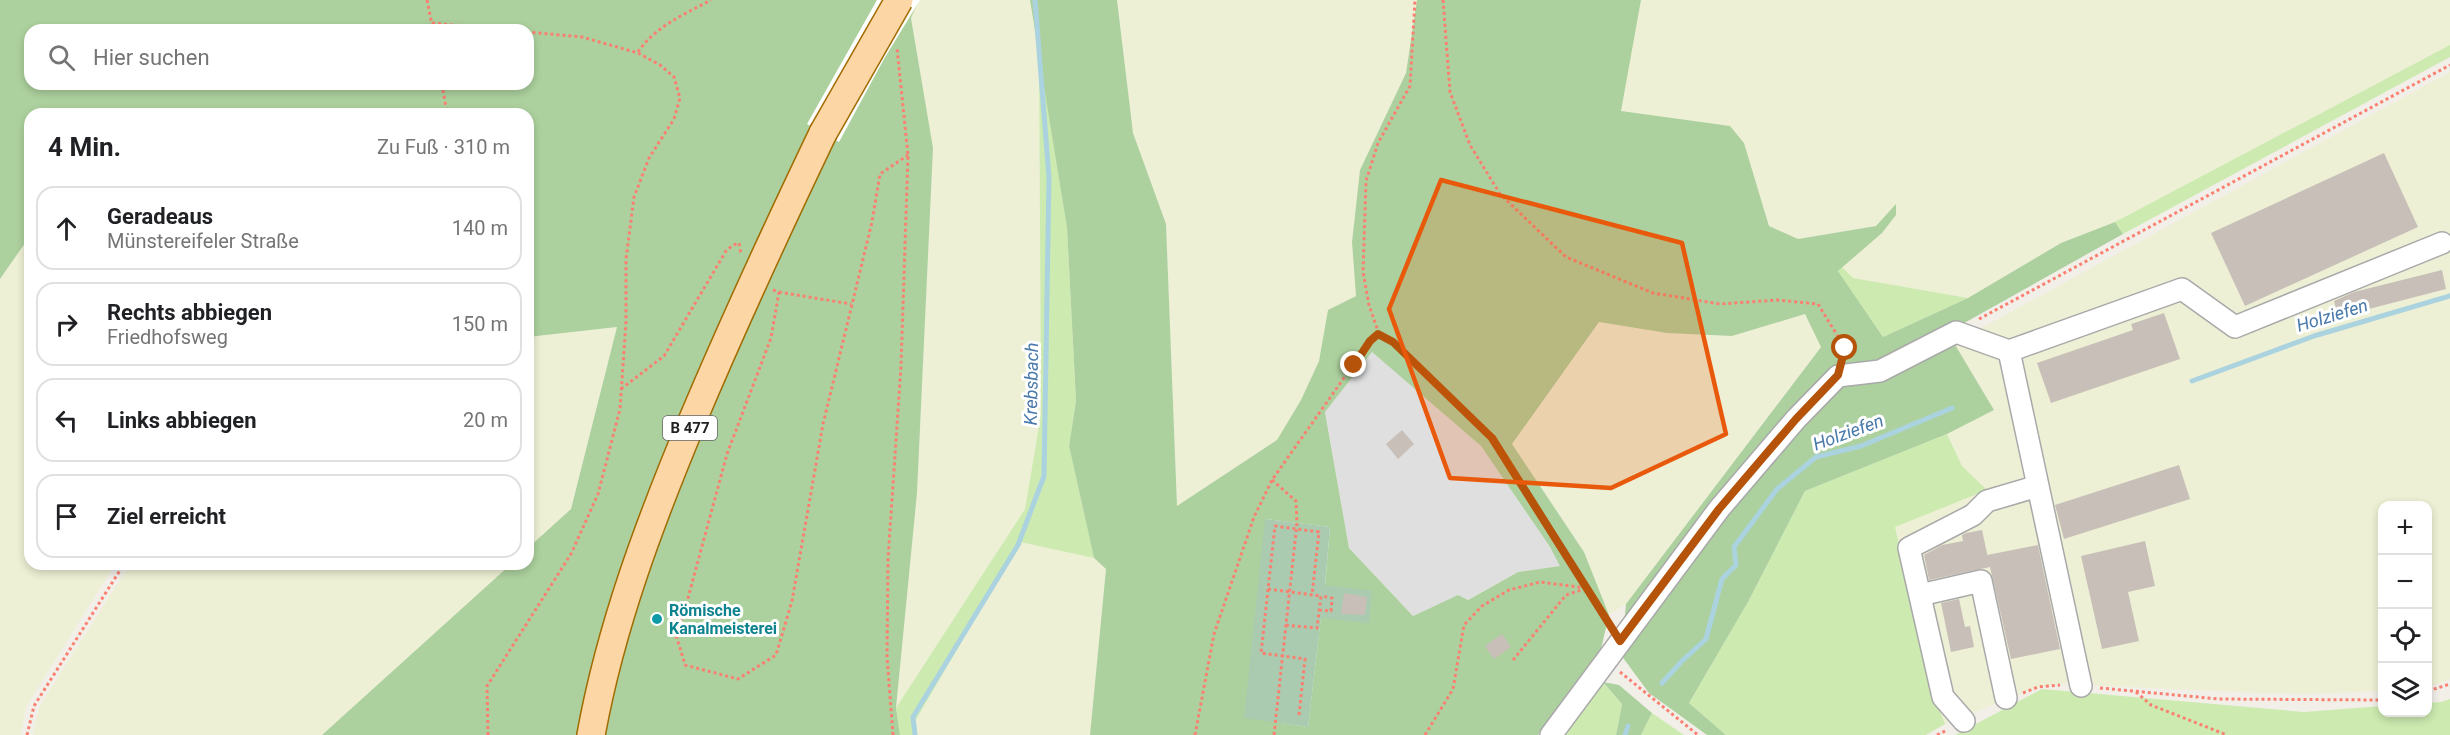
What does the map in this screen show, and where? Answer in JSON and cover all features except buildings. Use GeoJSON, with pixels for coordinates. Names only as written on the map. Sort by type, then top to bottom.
{"type":"FeatureCollection","features":[{"type":"Feature","properties":{"kind":"main road","name":"B 477"},"geometry":{"type":"LineString","coordinates":[[591,735],[602,677],[642,545],[752,284],[823,133],[899,0]]}},
{"type":"Feature","properties":{"kind":"street"},"geometry":{"type":"LineString","coordinates":[[1551,735],[1719,509],[1796,419],[1838,375],[1880,371],[1956,332],[2009,351],[2182,289],[2235,327],[2442,243]]}},
{"type":"Feature","properties":{"kind":"street"},"geometry":{"type":"LineString","coordinates":[[2009,351],[2081,686]]}},
{"type":"Feature","properties":{"kind":"street"},"geometry":{"type":"LineString","coordinates":[[1964,721],[1943,697],[1909,548],[1973,515],[1987,501],[2038,486]]}},
{"type":"Feature","properties":{"kind":"street"},"geometry":{"type":"LineString","coordinates":[[1920,595],[1981,581],[2006,698]]}},
{"type":"Feature","properties":{"kind":"path"},"geometry":{"type":"LineString","coordinates":[[427,0],[432,23],[442,24]]}},
{"type":"Feature","properties":{"kind":"path"},"geometry":{"type":"LineString","coordinates":[[638,52],[649,36],[679,16],[711,0]]}},
{"type":"Feature","properties":{"kind":"path"},"geometry":{"type":"LineString","coordinates":[[1415,0],[1410,86],[1378,143],[1366,182],[1363,272],[1369,305],[1378,334],[1393,342],[1492,438],[1620,641]]}},
{"type":"Feature","properties":{"kind":"path"},"geometry":{"type":"LineString","coordinates":[[1443,0],[1450,92],[1470,145],[1500,194],[1566,257],[1653,293],[1720,304],[1777,300],[1818,304],[1845,348],[1838,375]]}},
{"type":"Feature","properties":{"kind":"path"},"geometry":{"type":"LineString","coordinates":[[488,735],[487,686],[571,554],[593,504],[611,449],[620,409],[626,322],[626,259],[634,197],[648,158],[674,120],[680,98],[674,77],[660,65],[638,52],[582,37],[534,33]]}},
{"type":"Feature","properties":{"kind":"path"},"geometry":{"type":"LineString","coordinates":[[893,735],[887,657],[888,559],[901,366],[908,155],[896,40]]}},
{"type":"Feature","properties":{"kind":"path"},"geometry":{"type":"LineString","coordinates":[[1956,332],[2450,64]]}},
{"type":"Feature","properties":{"kind":"path"},"geometry":{"type":"LineString","coordinates":[[443,90],[446,108]]}},
{"type":"Feature","properties":{"kind":"path"},"geometry":{"type":"LineString","coordinates":[[779,292],[771,338],[727,454],[676,635],[685,665],[738,679],[777,655],[792,601],[823,424],[872,222],[880,174],[908,155]]}},
{"type":"Feature","properties":{"kind":"path"},"geometry":{"type":"LineString","coordinates":[[621,389],[664,356],[726,251],[733,245],[739,243],[740,267],[743,277],[752,284],[779,292],[851,304]]}},
{"type":"Feature","properties":{"kind":"path"},"geometry":{"type":"LineString","coordinates":[[1195,735],[1214,634],[1254,517],[1272,480],[1370,341],[1378,334]]}},
{"type":"Feature","properties":{"kind":"path"},"geometry":{"type":"LineString","coordinates":[[1272,480],[1296,501],[1297,529],[1281,656],[1274,735]]}},
{"type":"Feature","properties":{"kind":"path"},"geometry":{"type":"LineString","coordinates":[[1299,715],[1305,659],[1261,653],[1275,526],[1319,532],[1312,595]]}},
{"type":"Feature","properties":{"kind":"path"},"geometry":{"type":"LineString","coordinates":[[27,735],[34,706],[120,570]]}},
{"type":"Feature","properties":{"kind":"path"},"geometry":{"type":"LineString","coordinates":[[1425,735],[1453,689],[1464,625],[1482,606],[1509,590],[1540,582],[1586,588]]}},
{"type":"Feature","properties":{"kind":"path"},"geometry":{"type":"LineString","coordinates":[[1513,660],[1566,596],[1586,588]]}},
{"type":"Feature","properties":{"kind":"path"},"geometry":{"type":"LineString","coordinates":[[1268,589],[1332,598],[1331,611],[1319,610]]}},
{"type":"Feature","properties":{"kind":"path"},"geometry":{"type":"LineString","coordinates":[[1285,625],[1317,628],[1321,596]]}},
{"type":"Feature","properties":{"kind":"path"},"geometry":{"type":"LineString","coordinates":[[1606,660],[1647,696],[1698,735]]}},
{"type":"Feature","properties":{"kind":"path"},"geometry":{"type":"LineString","coordinates":[[2006,698],[2038,687],[2063,684],[2220,699],[2378,700]]}},
{"type":"Feature","properties":{"kind":"path"},"geometry":{"type":"LineString","coordinates":[[2432,689],[2450,684]]}},
{"type":"Feature","properties":{"kind":"path"},"geometry":{"type":"LineString","coordinates":[[2135,691],[2151,705],[2228,735]]}},
{"type":"Feature","properties":{"kind":"path"},"geometry":{"type":"LineString","coordinates":[[1937,735],[1964,721]]}},
{"type":"Feature","properties":{"kind":"highlighted area"},"geometry":{"type":"Polygon","coordinates":[[[1441,180],[1682,243],[1726,434],[1611,488],[1450,478],[1389,309],[1441,180]]]}},
{"type":"Feature","properties":{"kind":"shaded area"},"geometry":{"type":"Polygon","coordinates":[[[1372,352],[1481,446],[1561,566],[1518,572],[1467,600],[1458,595],[1413,616],[1349,548],[1325,411],[1372,352]]]}},
{"type":"Feature","properties":{"kind":"green space"},"geometry":{"type":"Polygon","coordinates":[[[0,0],[919,0],[911,18],[933,148],[917,493],[896,708],[900,735],[322,735],[504,570],[534,570],[534,543],[571,509],[617,327],[534,336],[534,108],[24,108],[24,245],[0,279],[0,0]]]}},
{"type":"Feature","properties":{"kind":"green space"},"geometry":{"type":"Polygon","coordinates":[[[919,0],[1030,0],[1039,51],[1041,414],[1025,509],[896,708],[917,493],[933,148],[911,18],[919,0]]]}},
{"type":"Feature","properties":{"kind":"green space"},"geometry":{"type":"Polygon","coordinates":[[[1030,0],[1117,0],[1133,133],[1166,224],[1177,506],[1277,440],[1301,400],[1319,361],[1328,310],[1356,296],[1352,242],[1360,170],[1406,73],[1417,0],[1641,0],[1621,111],[1730,126],[1744,143],[1769,226],[1798,239],[1876,226],[1896,204],[1896,215],[1882,233],[1838,271],[1883,337],[1968,298],[2061,243],[2115,222],[2123,234],[1941,336],[1954,343],[1994,410],[1947,434],[1805,491],[1748,602],[1689,703],[1726,735],[1707,735],[1649,693],[1621,655],[1626,604],[1821,347],[1805,314],[1732,336],[1667,333],[1599,322],[1512,444],[1584,552],[1609,615],[1600,653],[1538,735],[1090,735],[1106,569],[1094,558],[1069,446],[1076,401],[1067,228],[1030,0]],[[1372,352],[1325,412],[1349,548],[1413,616],[1458,595],[1468,600],[1518,572],[1560,566],[1550,547],[1481,446],[1372,352]],[[1265,519],[1274,722],[1308,727],[1321,617],[1369,622],[1325,586],[1330,527],[1265,519]]]}},
{"type":"Feature","properties":{"kind":"green space"},"geometry":{"type":"Polygon","coordinates":[[[1117,0],[1417,0],[1406,73],[1360,170],[1352,242],[1356,296],[1328,310],[1319,361],[1301,400],[1277,440],[1177,506],[1166,224],[1133,133],[1117,0]]]}},
{"type":"Feature","properties":{"kind":"green space"},"geometry":{"type":"Polygon","coordinates":[[[1641,0],[2450,0],[2450,45],[2115,222],[2061,243],[1968,298],[1852,278],[1842,267],[1882,233],[1896,215],[1896,205],[1877,226],[1798,239],[1769,226],[1744,143],[1620,111],[1641,0]]]}},
{"type":"Feature","properties":{"kind":"green space"},"geometry":{"type":"Polygon","coordinates":[[[2450,45],[2450,57],[2123,234],[2115,222],[2450,45]]]}},
{"type":"Feature","properties":{"kind":"green space"},"geometry":{"type":"Polygon","coordinates":[[[1039,51],[1067,228],[1076,401],[1069,446],[1094,558],[1020,542],[914,723],[916,735],[900,735],[896,708],[1025,509],[1041,414],[1039,51]]]}},
{"type":"Feature","properties":{"kind":"green space"},"geometry":{"type":"Polygon","coordinates":[[[2450,72],[2450,679],[2432,686],[2432,501],[2378,501],[2378,691],[2258,693],[2063,684],[2035,688],[1945,724],[1940,712],[1895,526],[1987,490],[1962,466],[1947,434],[1994,410],[1954,343],[2450,72]]]}},
{"type":"Feature","properties":{"kind":"green space"},"geometry":{"type":"Polygon","coordinates":[[[24,245],[24,570],[111,570],[26,707],[21,735],[0,735],[0,279],[24,245]]]}},
{"type":"Feature","properties":{"kind":"green space"},"geometry":{"type":"Polygon","coordinates":[[[1842,267],[1853,278],[1968,298],[1883,337],[1838,271],[1842,267]]]}},
{"type":"Feature","properties":{"kind":"green space"},"geometry":{"type":"Polygon","coordinates":[[[1805,314],[1821,346],[1626,604],[1609,615],[1584,552],[1512,444],[1599,322],[1667,333],[1732,336],[1805,314]]]}},
{"type":"Feature","properties":{"kind":"green space"},"geometry":{"type":"Polygon","coordinates":[[[617,327],[571,509],[534,543],[534,336],[617,327]]]}},
{"type":"Feature","properties":{"kind":"green space"},"geometry":{"type":"Polygon","coordinates":[[[1947,434],[1962,466],[1987,490],[1895,527],[1940,712],[1945,724],[1926,735],[1726,735],[1689,703],[1748,602],[1805,491],[1947,434]]]}},
{"type":"Feature","properties":{"kind":"green space"},"geometry":{"type":"Polygon","coordinates":[[[1265,519],[1330,527],[1325,585],[1372,591],[1369,623],[1321,618],[1308,727],[1244,718],[1265,519]]]}},
{"type":"Feature","properties":{"kind":"green space"},"geometry":{"type":"Polygon","coordinates":[[[1020,542],[1094,558],[1106,569],[1090,735],[916,735],[914,723],[1020,542]]]}},
{"type":"Feature","properties":{"kind":"green space"},"geometry":{"type":"Polygon","coordinates":[[[126,570],[504,570],[322,735],[33,735],[39,707],[126,570]]]}},
{"type":"Feature","properties":{"kind":"green space"},"geometry":{"type":"Polygon","coordinates":[[[1603,682],[1622,704],[1616,735],[1565,735],[1603,682]]]}},
{"type":"Feature","properties":{"kind":"green space"},"geometry":{"type":"Polygon","coordinates":[[[1603,682],[1619,685],[1652,713],[1641,735],[1616,735],[1622,704],[1603,682]]]}},
{"type":"Feature","properties":{"kind":"green space"},"geometry":{"type":"Polygon","coordinates":[[[2042,689],[2304,712],[2378,706],[2378,717],[2432,717],[2432,703],[2450,699],[2450,735],[1955,735],[2042,689]]]}},
{"type":"Feature","properties":{"kind":"green space"},"geometry":{"type":"Polygon","coordinates":[[[1652,713],[1684,735],[1641,735],[1652,713]]]}},
{"type":"Feature","properties":{"kind":"pier"},"geometry":{"type":"Polygon","coordinates":[[[877,0],[920,0],[884,59],[839,142],[807,124],[877,0]]]}},
{"type":"Feature","properties":{"kind":"waterway","name":"Krebsbach"},"geometry":{"type":"LineString","coordinates":[[915,735],[913,717],[1018,545],[1044,476],[1049,177],[1035,0]]}},
{"type":"Feature","properties":{"kind":"waterway","name":"Holziefen"},"geometry":{"type":"LineString","coordinates":[[2192,381],[2314,336],[2450,296]]}},
{"type":"Feature","properties":{"kind":"waterway","name":"Holziefen"},"geometry":{"type":"LineString","coordinates":[[1662,683],[1706,639],[1722,579],[1736,565],[1734,547],[1777,489],[1816,457],[1861,446],[1952,408]]}},
{"type":"Feature","properties":{"kind":"waterway","name":"Holziefen"},"geometry":{"type":"LineString","coordinates":[[1625,735],[1628,726]]}},
{"type":"Feature","properties":{"kind":"place","name":"Römische Kanalmeisterei"},"geometry":{"type":"Point","coordinates":[657,619]}},
{"type":"Feature","properties":{"kind":"route"},"geometry":{"type":"LineString","coordinates":[[1354,365],[1370,341],[1378,334],[1393,342],[1492,438],[1620,641],[1719,509],[1796,419],[1838,375],[1845,348]]}}]}
